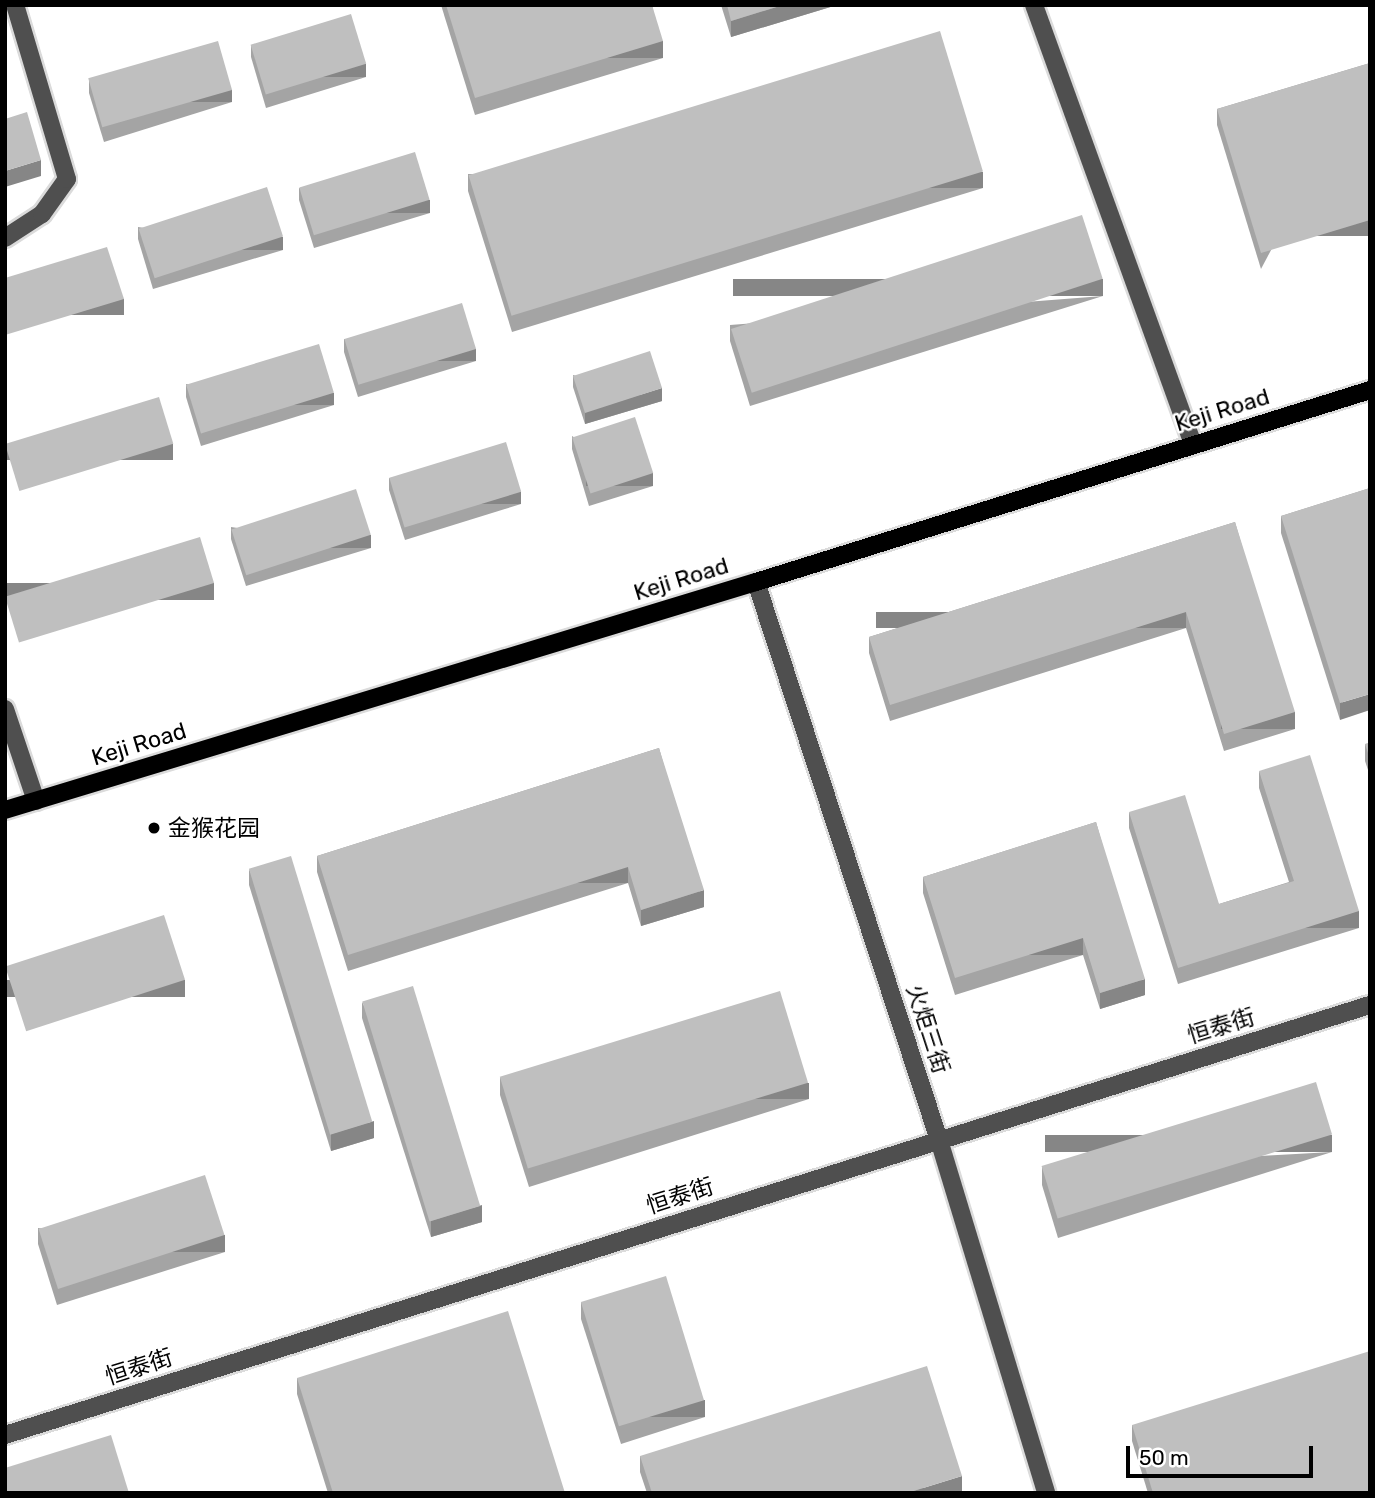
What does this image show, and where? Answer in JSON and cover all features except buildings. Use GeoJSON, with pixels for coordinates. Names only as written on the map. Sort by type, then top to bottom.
{"type":"FeatureCollection","features":[{"type":"Feature","properties":{"kind":"main road","name":"Keji Road"},"geometry":{"type":"LineString","coordinates":[[5,810],[756,583],[1370,390]]}},
{"type":"Feature","properties":{"kind":"street"},"geometry":{"type":"LineString","coordinates":[[5,238],[42,214],[67,179],[15,5]]}},
{"type":"Feature","properties":{"kind":"street"},"geometry":{"type":"LineString","coordinates":[[1034,5],[1193,445]]}},
{"type":"Feature","properties":{"kind":"street","name":"火炬三街"},"geometry":{"type":"LineString","coordinates":[[756,583],[939,1140],[1046,1493]]}},
{"type":"Feature","properties":{"kind":"street"},"geometry":{"type":"LineString","coordinates":[[5,709],[36,801]]}},
{"type":"Feature","properties":{"kind":"street","name":"恒泰街"},"geometry":{"type":"LineString","coordinates":[[5,1436],[1370,1005]]}},
{"type":"Feature","properties":{"kind":"place","name":"金猴花园"},"geometry":{"type":"Point","coordinates":[154,828]}}]}
